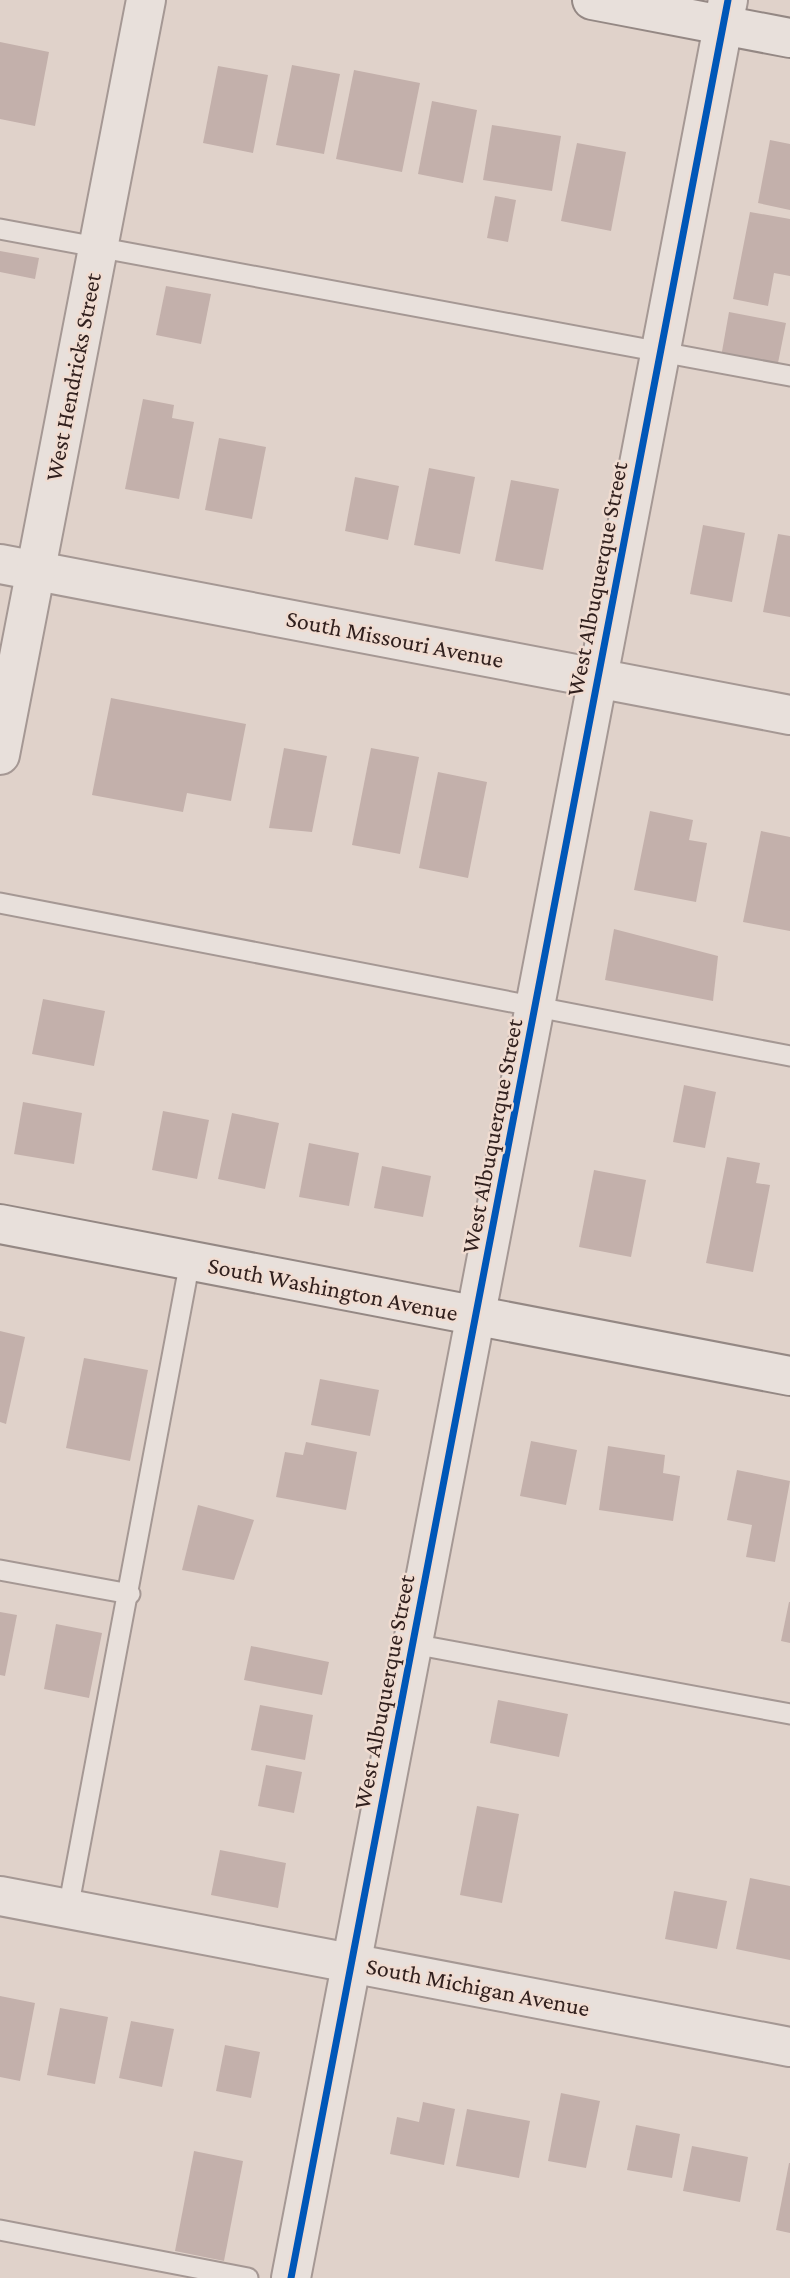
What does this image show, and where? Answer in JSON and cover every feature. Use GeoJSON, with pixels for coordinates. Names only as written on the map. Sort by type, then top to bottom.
{"type":"FeatureCollection","features":[{"type":"Feature","properties":{"kind":"street","name":"West Hendricks Street"},"geometry":{"type":"LineString","coordinates":[[0,755],[18,567],[98,248],[146,0]]}},
{"type":"Feature","properties":{"kind":"street"},"geometry":{"type":"LineString","coordinates":[[592,0],[726,13],[790,38]]}},
{"type":"Feature","properties":{"kind":"street","name":"West Albuquerque Street"},"geometry":{"type":"LineString","coordinates":[[291,2278],[726,13]]}},
{"type":"Feature","properties":{"kind":"street","name":"South Missouri Avenue"},"geometry":{"type":"LineString","coordinates":[[18,567],[790,715]]}},
{"type":"Feature","properties":{"kind":"street","name":"South Washington Avenue"},"geometry":{"type":"LineString","coordinates":[[0,1224],[790,1376]]}},
{"type":"Feature","properties":{"kind":"street","name":"South Michigan Avenue"},"geometry":{"type":"LineString","coordinates":[[0,1896],[790,2046]]}},
{"type":"Feature","properties":{"kind":"lane"},"geometry":{"type":"LineString","coordinates":[[0,229],[790,376]]}},
{"type":"Feature","properties":{"kind":"lane"},"geometry":{"type":"LineString","coordinates":[[0,903],[790,1056]]}},
{"type":"Feature","properties":{"kind":"lane"},"geometry":{"type":"LineString","coordinates":[[68,1909],[130,1594],[190,1261]]}},
{"type":"Feature","properties":{"kind":"lane"},"geometry":{"type":"LineString","coordinates":[[0,1570],[130,1594]]}},
{"type":"Feature","properties":{"kind":"lane"},"geometry":{"type":"LineString","coordinates":[[414,1644],[790,1714]]}},
{"type":"Feature","properties":{"kind":"lane"},"geometry":{"type":"LineString","coordinates":[[0,2230],[248,2278]]}},
{"type":"Feature","properties":{"kind":"building"},"geometry":{"type":"Polygon","coordinates":[[[0,42],[49,52],[35,126],[0,119],[0,42]]]}},
{"type":"Feature","properties":{"kind":"building"},"geometry":{"type":"Polygon","coordinates":[[[292,65],[340,74],[324,154],[276,145],[292,65]]]}},
{"type":"Feature","properties":{"kind":"building"},"geometry":{"type":"Polygon","coordinates":[[[218,66],[268,75],[253,153],[203,143],[218,66]]]}},
{"type":"Feature","properties":{"kind":"building"},"geometry":{"type":"Polygon","coordinates":[[[354,70],[420,83],[402,172],[336,159],[354,70]]]}},
{"type":"Feature","properties":{"kind":"building"},"geometry":{"type":"Polygon","coordinates":[[[432,101],[477,110],[463,183],[418,174],[432,101]]]}},
{"type":"Feature","properties":{"kind":"building"},"geometry":{"type":"Polygon","coordinates":[[[492,125],[561,136],[552,191],[483,180],[492,125]]]}},
{"type":"Feature","properties":{"kind":"building"},"geometry":{"type":"Polygon","coordinates":[[[770,140],[790,144],[790,210],[758,203],[770,140]]]}},
{"type":"Feature","properties":{"kind":"building"},"geometry":{"type":"Polygon","coordinates":[[[577,143],[626,152],[611,231],[561,221],[577,143]]]}},
{"type":"Feature","properties":{"kind":"building"},"geometry":{"type":"Polygon","coordinates":[[[495,196],[516,200],[508,242],[487,238],[495,196]]]}},
{"type":"Feature","properties":{"kind":"building"},"geometry":{"type":"Polygon","coordinates":[[[750,212],[790,219],[790,276],[774,273],[768,306],[733,299],[750,212]]]}},
{"type":"Feature","properties":{"kind":"building"},"geometry":{"type":"Polygon","coordinates":[[[0,251],[39,258],[35,279],[0,272],[0,251]]]}},
{"type":"Feature","properties":{"kind":"building"},"geometry":{"type":"Polygon","coordinates":[[[166,286],[211,294],[201,344],[156,335],[166,286]]]}},
{"type":"Feature","properties":{"kind":"building"},"geometry":{"type":"Polygon","coordinates":[[[729,312],[786,323],[777,368],[721,357],[729,312]]]}},
{"type":"Feature","properties":{"kind":"building"},"geometry":{"type":"Polygon","coordinates":[[[143,399],[174,405],[172,418],[194,422],[179,499],[125,489],[143,399]]]}},
{"type":"Feature","properties":{"kind":"building"},"geometry":{"type":"Polygon","coordinates":[[[219,438],[266,447],[252,519],[205,510],[219,438]]]}},
{"type":"Feature","properties":{"kind":"building"},"geometry":{"type":"Polygon","coordinates":[[[429,468],[475,477],[460,554],[414,545],[429,468]]]}},
{"type":"Feature","properties":{"kind":"building"},"geometry":{"type":"Polygon","coordinates":[[[355,477],[399,486],[388,540],[345,531],[355,477]]]}},
{"type":"Feature","properties":{"kind":"building"},"geometry":{"type":"Polygon","coordinates":[[[511,480],[559,489],[543,570],[495,561],[511,480]]]}},
{"type":"Feature","properties":{"kind":"building"},"geometry":{"type":"Polygon","coordinates":[[[703,525],[745,533],[732,602],[690,594],[703,525]]]}},
{"type":"Feature","properties":{"kind":"building"},"geometry":{"type":"Polygon","coordinates":[[[778,534],[790,536],[790,617],[763,612],[778,534]]]}},
{"type":"Feature","properties":{"kind":"building"},"geometry":{"type":"Polygon","coordinates":[[[111,698],[246,724],[231,801],[187,793],[183,812],[92,795],[111,698]]]}},
{"type":"Feature","properties":{"kind":"building"},"geometry":{"type":"Polygon","coordinates":[[[284,748],[327,756],[312,832],[269,828],[284,748]]]}},
{"type":"Feature","properties":{"kind":"building"},"geometry":{"type":"Polygon","coordinates":[[[371,748],[419,757],[400,854],[352,845],[371,748]]]}},
{"type":"Feature","properties":{"kind":"building"},"geometry":{"type":"Polygon","coordinates":[[[438,772],[487,782],[468,878],[419,868],[438,772]]]}},
{"type":"Feature","properties":{"kind":"building"},"geometry":{"type":"Polygon","coordinates":[[[650,811],[693,820],[689,840],[707,843],[696,902],[634,890],[650,811]]]}},
{"type":"Feature","properties":{"kind":"building"},"geometry":{"type":"Polygon","coordinates":[[[761,831],[790,837],[790,931],[743,922],[761,831]]]}},
{"type":"Feature","properties":{"kind":"building"},"geometry":{"type":"Polygon","coordinates":[[[614,929],[718,956],[713,1001],[605,980],[614,929]]]}},
{"type":"Feature","properties":{"kind":"building"},"geometry":{"type":"Polygon","coordinates":[[[43,999],[105,1011],[94,1066],[32,1054],[43,999]]]}},
{"type":"Feature","properties":{"kind":"building"},"geometry":{"type":"Polygon","coordinates":[[[684,1085],[716,1092],[705,1148],[673,1142],[684,1085]]]}},
{"type":"Feature","properties":{"kind":"building"},"geometry":{"type":"Polygon","coordinates":[[[23,1102],[82,1113],[74,1164],[14,1154],[23,1102]]]}},
{"type":"Feature","properties":{"kind":"building"},"geometry":{"type":"Polygon","coordinates":[[[163,1111],[209,1120],[197,1179],[152,1170],[163,1111]]]}},
{"type":"Feature","properties":{"kind":"building"},"geometry":{"type":"Polygon","coordinates":[[[232,1113],[279,1123],[265,1189],[218,1179],[232,1113]]]}},
{"type":"Feature","properties":{"kind":"building"},"geometry":{"type":"Polygon","coordinates":[[[309,1143],[359,1153],[349,1206],[299,1197],[309,1143]]]}},
{"type":"Feature","properties":{"kind":"building"},"geometry":{"type":"Polygon","coordinates":[[[727,1157],[760,1163],[756,1183],[770,1185],[753,1272],[706,1263],[727,1157]]]}},
{"type":"Feature","properties":{"kind":"building"},"geometry":{"type":"Polygon","coordinates":[[[382,1166],[431,1176],[423,1217],[374,1208],[382,1166]]]}},
{"type":"Feature","properties":{"kind":"building"},"geometry":{"type":"Polygon","coordinates":[[[594,1170],[646,1180],[631,1257],[579,1247],[594,1170]]]}},
{"type":"Feature","properties":{"kind":"building"},"geometry":{"type":"Polygon","coordinates":[[[0,1331],[25,1337],[6,1424],[0,1422],[0,1331]]]}},
{"type":"Feature","properties":{"kind":"building"},"geometry":{"type":"Polygon","coordinates":[[[84,1358],[148,1370],[130,1461],[66,1448],[84,1358]]]}},
{"type":"Feature","properties":{"kind":"building"},"geometry":{"type":"Polygon","coordinates":[[[320,1379],[379,1390],[370,1436],[311,1425],[320,1379]]]}},
{"type":"Feature","properties":{"kind":"building"},"geometry":{"type":"Polygon","coordinates":[[[531,1441],[577,1450],[566,1505],[520,1496],[531,1441]]]}},
{"type":"Feature","properties":{"kind":"building"},"geometry":{"type":"Polygon","coordinates":[[[306,1442],[357,1452],[346,1510],[276,1497],[285,1452],[303,1455],[306,1442]]]}},
{"type":"Feature","properties":{"kind":"building"},"geometry":{"type":"Polygon","coordinates":[[[608,1446],[665,1455],[663,1473],[680,1476],[673,1521],[599,1510],[608,1446]]]}},
{"type":"Feature","properties":{"kind":"building"},"geometry":{"type":"Polygon","coordinates":[[[737,1470],[790,1481],[775,1562],[746,1557],[752,1525],[727,1520],[737,1470]]]}},
{"type":"Feature","properties":{"kind":"building"},"geometry":{"type":"Polygon","coordinates":[[[198,1505],[254,1520],[234,1580],[182,1570],[198,1505]]]}},
{"type":"Feature","properties":{"kind":"building"},"geometry":{"type":"Polygon","coordinates":[[[790,1602],[790,1643],[781,1641],[790,1602]]]}},
{"type":"Feature","properties":{"kind":"building"},"geometry":{"type":"Polygon","coordinates":[[[0,1612],[17,1615],[5,1676],[0,1675],[0,1612]]]}},
{"type":"Feature","properties":{"kind":"building"},"geometry":{"type":"Polygon","coordinates":[[[56,1624],[102,1633],[89,1698],[44,1689],[56,1624]]]}},
{"type":"Feature","properties":{"kind":"building"},"geometry":{"type":"Polygon","coordinates":[[[251,1646],[329,1662],[322,1695],[244,1680],[251,1646]]]}},
{"type":"Feature","properties":{"kind":"building"},"geometry":{"type":"Polygon","coordinates":[[[498,1700],[568,1714],[559,1757],[490,1743],[498,1700]]]}},
{"type":"Feature","properties":{"kind":"building"},"geometry":{"type":"Polygon","coordinates":[[[260,1705],[313,1715],[305,1760],[251,1750],[260,1705]]]}},
{"type":"Feature","properties":{"kind":"building"},"geometry":{"type":"Polygon","coordinates":[[[266,1765],[302,1772],[294,1813],[258,1806],[266,1765]]]}},
{"type":"Feature","properties":{"kind":"building"},"geometry":{"type":"Polygon","coordinates":[[[477,1806],[519,1814],[502,1903],[460,1895],[477,1806]]]}},
{"type":"Feature","properties":{"kind":"building"},"geometry":{"type":"Polygon","coordinates":[[[220,1850],[286,1863],[278,1908],[211,1895],[220,1850]]]}},
{"type":"Feature","properties":{"kind":"building"},"geometry":{"type":"Polygon","coordinates":[[[750,1878],[790,1886],[790,1960],[736,1949],[750,1878]]]}},
{"type":"Feature","properties":{"kind":"building"},"geometry":{"type":"Polygon","coordinates":[[[674,1891],[727,1901],[717,1949],[665,1939],[674,1891]]]}},
{"type":"Feature","properties":{"kind":"building"},"geometry":{"type":"Polygon","coordinates":[[[0,1996],[35,2003],[20,2081],[0,2077],[0,1996]]]}},
{"type":"Feature","properties":{"kind":"building"},"geometry":{"type":"Polygon","coordinates":[[[60,2008],[108,2017],[95,2084],[47,2075],[60,2008]]]}},
{"type":"Feature","properties":{"kind":"building"},"geometry":{"type":"Polygon","coordinates":[[[131,2021],[174,2029],[162,2087],[119,2078],[131,2021]]]}},
{"type":"Feature","properties":{"kind":"building"},"geometry":{"type":"Polygon","coordinates":[[[225,2045],[260,2052],[251,2098],[216,2091],[225,2045]]]}},
{"type":"Feature","properties":{"kind":"building"},"geometry":{"type":"Polygon","coordinates":[[[561,2093],[600,2101],[586,2168],[548,2161],[561,2093]]]}},
{"type":"Feature","properties":{"kind":"building"},"geometry":{"type":"Polygon","coordinates":[[[423,2102],[455,2109],[444,2165],[390,2154],[397,2117],[419,2122],[423,2102]]]}},
{"type":"Feature","properties":{"kind":"building"},"geometry":{"type":"Polygon","coordinates":[[[467,2109],[530,2121],[519,2178],[456,2166],[467,2109]]]}},
{"type":"Feature","properties":{"kind":"building"},"geometry":{"type":"Polygon","coordinates":[[[636,2125],[680,2134],[672,2178],[627,2170],[636,2125]]]}},
{"type":"Feature","properties":{"kind":"building"},"geometry":{"type":"Polygon","coordinates":[[[692,2146],[748,2157],[740,2202],[683,2191],[692,2146]]]}},
{"type":"Feature","properties":{"kind":"building"},"geometry":{"type":"Polygon","coordinates":[[[194,2151],[243,2161],[224,2261],[175,2251],[194,2151]]]}},
{"type":"Feature","properties":{"kind":"building"},"geometry":{"type":"Polygon","coordinates":[[[790,2163],[790,2233],[776,2230],[790,2163]]]}},
{"type":"Feature","properties":{"kind":"cycle path"},"geometry":{"type":"LineString","coordinates":[[291,2278],[728,0]]}}]}
